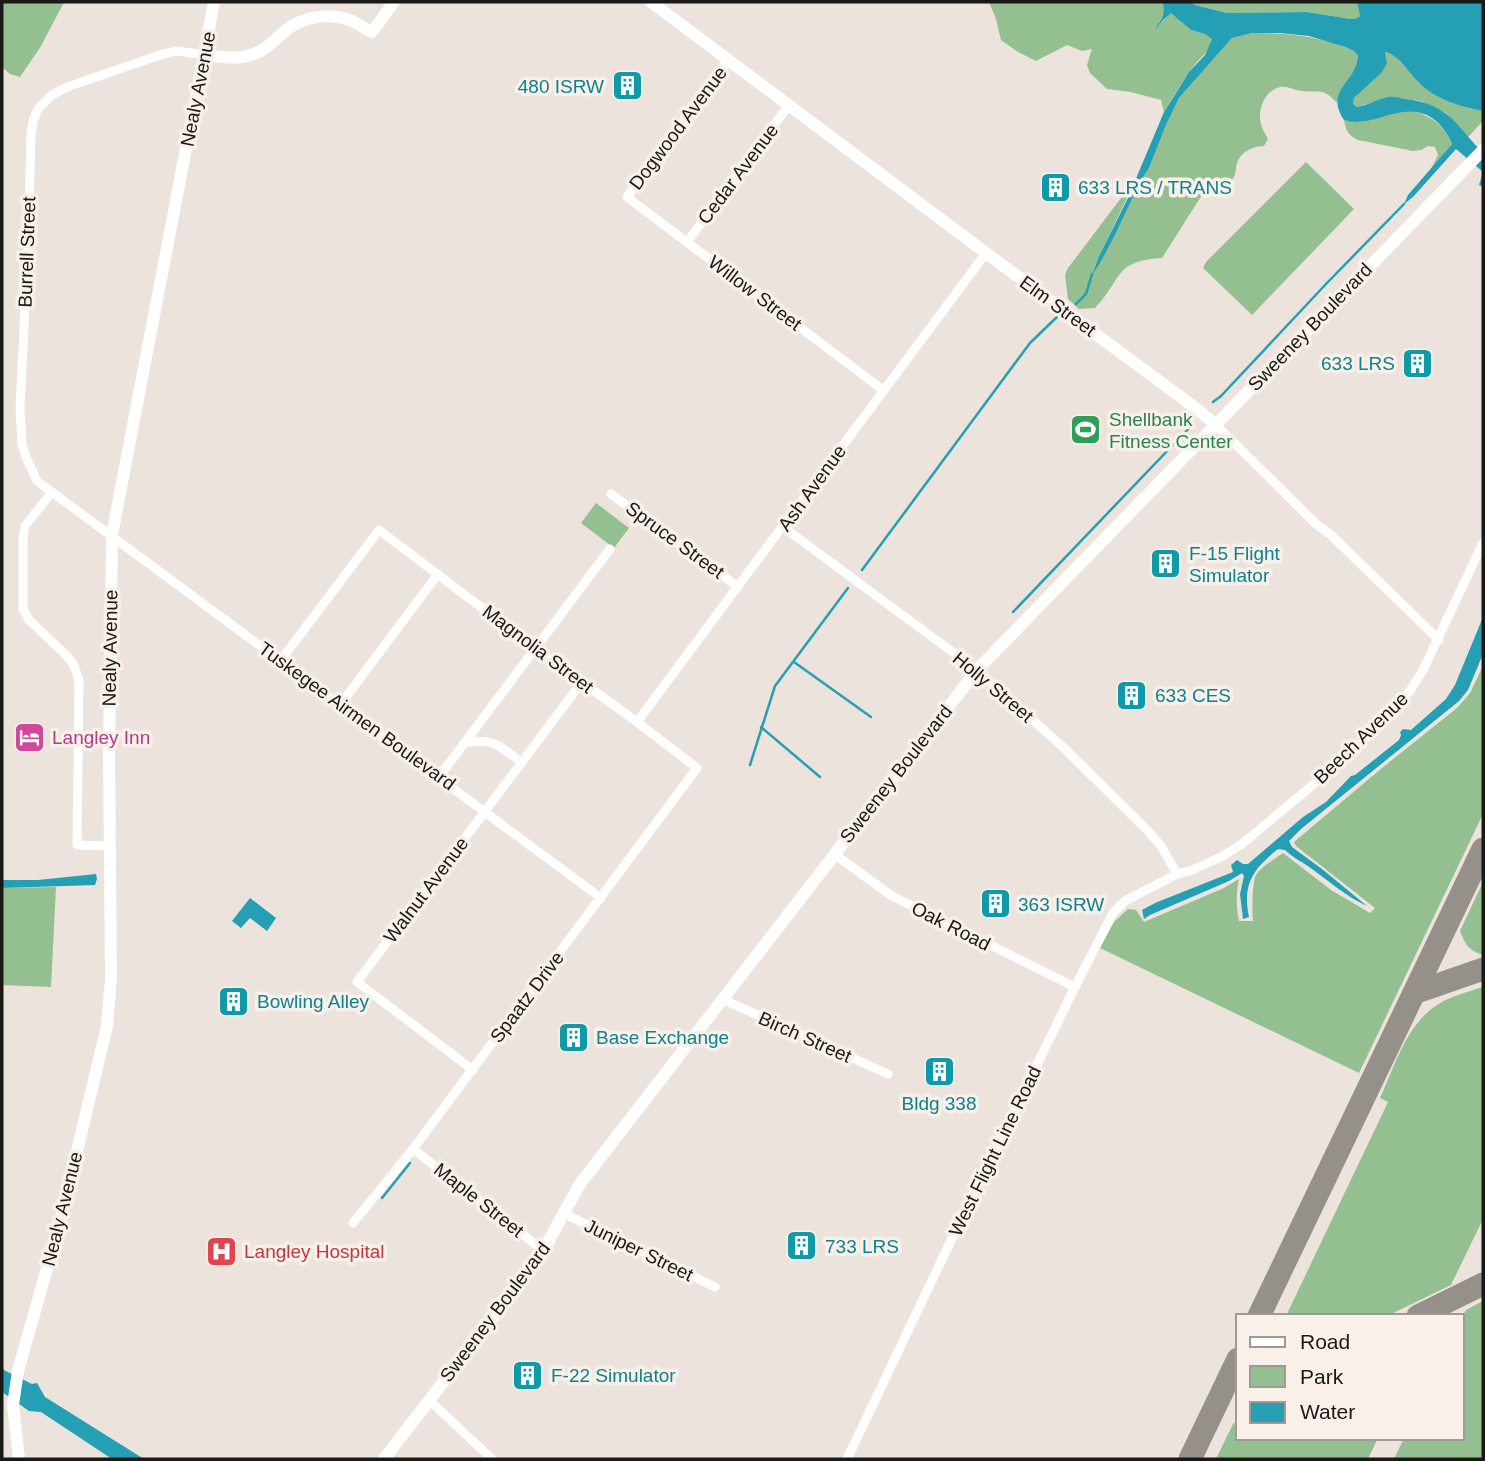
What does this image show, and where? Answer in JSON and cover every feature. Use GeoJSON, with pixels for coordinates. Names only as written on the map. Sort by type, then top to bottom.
{"type":"FeatureCollection","features":[{"type":"Feature","properties":{"kind":"main road","name":"Nealy Avenue"},"geometry":{"type":"LineString","coordinates":[[19,1459],[13,1405],[18,1371],[60,1226],[107,1027],[111,978],[112,535],[214,2]]}},
{"type":"Feature","properties":{"kind":"main road"},"geometry":{"type":"LineString","coordinates":[[205,55],[235,58],[256,53],[299,22],[315,17],[332,16],[352,21],[372,32],[394,2]]}},
{"type":"Feature","properties":{"kind":"main road","name":"Elm Street"},"geometry":{"type":"LineString","coordinates":[[651,2],[1215,424]]}},
{"type":"Feature","properties":{"kind":"main road","name":"Sweeney Boulevard"},"geometry":{"type":"LineString","coordinates":[[384,1459],[544,1251],[580,1184],[977,670],[1483,150]]}},
{"type":"Feature","properties":{"kind":"street","name":"Burrell Street"},"geometry":{"type":"LineString","coordinates":[[112,535],[37,481],[22,444],[20,408],[33,121],[44,101],[67,87],[171,51],[205,55]]}},
{"type":"Feature","properties":{"kind":"street","name":"Dogwood Avenue"},"geometry":{"type":"LineString","coordinates":[[627,197],[729,59]]}},
{"type":"Feature","properties":{"kind":"street","name":"Cedar Avenue"},"geometry":{"type":"LineString","coordinates":[[687,242],[789,105]]}},
{"type":"Feature","properties":{"kind":"street","name":"Willow Street"},"geometry":{"type":"LineString","coordinates":[[627,197],[883,390]]}},
{"type":"Feature","properties":{"kind":"street","name":"Ash Avenue"},"geometry":{"type":"LineString","coordinates":[[637,722],[986,253]]}},
{"type":"Feature","properties":{"kind":"street","name":"Elm Street"},"geometry":{"type":"LineString","coordinates":[[1215,424],[1439,640]]}},
{"type":"Feature","properties":{"kind":"street"},"geometry":{"type":"LineString","coordinates":[[52,492],[25,526],[23,609],[29,620],[74,665],[79,681],[77,845],[110,846]]}},
{"type":"Feature","properties":{"kind":"street","name":"Spruce Street"},"geometry":{"type":"LineString","coordinates":[[611,494],[738,587]]}},
{"type":"Feature","properties":{"kind":"street","name":"Holly Street"},"geometry":{"type":"LineString","coordinates":[[783,527],[977,670],[1064,748],[1146,829],[1161,846],[1177,874]]}},
{"type":"Feature","properties":{"kind":"street","name":"Magnolia Street"},"geometry":{"type":"LineString","coordinates":[[281,660],[379,530],[697,768]]}},
{"type":"Feature","properties":{"kind":"street","name":"Tuskegee Airmen Boulevard"},"geometry":{"type":"LineString","coordinates":[[112,535],[601,898]]}},
{"type":"Feature","properties":{"kind":"street","name":"Beech Avenue"},"geometry":{"type":"LineString","coordinates":[[1177,874],[1202,866],[1242,844],[1344,759],[1381,724],[1410,691],[1439,640],[1483,543]]}},
{"type":"Feature","properties":{"kind":"street"},"geometry":{"type":"LineString","coordinates":[[439,776],[610,549]]}},
{"type":"Feature","properties":{"kind":"street"},"geometry":{"type":"LineString","coordinates":[[340,705],[438,574]]}},
{"type":"Feature","properties":{"kind":"street","name":"Walnut Avenue"},"geometry":{"type":"LineString","coordinates":[[473,1070],[357,982],[582,682]]}},
{"type":"Feature","properties":{"kind":"street"},"geometry":{"type":"LineString","coordinates":[[464,743],[490,741],[522,763]]}},
{"type":"Feature","properties":{"kind":"street","name":"Spaatz Drive"},"geometry":{"type":"LineString","coordinates":[[353,1223],[473,1070],[697,768]]}},
{"type":"Feature","properties":{"kind":"street","name":"Oak Road"},"geometry":{"type":"LineString","coordinates":[[834,854],[892,896],[1075,987]]}},
{"type":"Feature","properties":{"kind":"street","name":"West Flight Line Road"},"geometry":{"type":"LineString","coordinates":[[847,1459],[1113,913],[1125,901],[1177,874]]}},
{"type":"Feature","properties":{"kind":"street","name":"Birch Street"},"geometry":{"type":"LineString","coordinates":[[722,999],[888,1074]]}},
{"type":"Feature","properties":{"kind":"street","name":"Maple Street"},"geometry":{"type":"LineString","coordinates":[[413,1149],[544,1251]]}},
{"type":"Feature","properties":{"kind":"street","name":"Juniper Street"},"geometry":{"type":"LineString","coordinates":[[563,1213],[715,1287]]}},
{"type":"Feature","properties":{"kind":"street"},"geometry":{"type":"LineString","coordinates":[[429,1400],[492,1459]]}},
{"type":"Feature","properties":{"kind":"green space"},"geometry":{"type":"Polygon","coordinates":[[[2,2],[64,2],[41,46],[20,77],[10,74],[2,67],[2,2]]]}},
{"type":"Feature","properties":{"kind":"green space"},"geometry":{"type":"Polygon","coordinates":[[[989,2],[1162,2],[1163,12],[1158,26],[1171,12],[1191,30],[1212,39],[1206,52],[1185,78],[1164,112],[1161,100],[1107,89],[1090,73],[1087,65],[1092,49],[1082,51],[1067,45],[1036,61],[1018,52],[1001,40],[989,2]]]}},
{"type":"Feature","properties":{"kind":"green space"},"geometry":{"type":"Polygon","coordinates":[[[1191,2],[1357,2],[1360,16],[1351,19],[1307,12],[1227,13],[1191,2]]]}},
{"type":"Feature","properties":{"kind":"green space"},"geometry":{"type":"Polygon","coordinates":[[[1252,33],[1304,36],[1354,51],[1358,56],[1357,62],[1337,103],[1321,92],[1283,87],[1270,92],[1263,101],[1260,113],[1268,139],[1264,146],[1245,152],[1237,163],[1232,180],[1200,198],[1162,258],[1127,267],[1095,308],[1079,309],[1068,299],[1065,275],[1068,268],[1137,177],[1093,272],[1149,168],[1179,98],[1232,38],[1252,33]]]}},
{"type":"Feature","properties":{"kind":"green space"},"geometry":{"type":"Polygon","coordinates":[[[1386,52],[1400,61],[1424,88],[1440,98],[1483,111],[1483,121],[1468,137],[1446,113],[1421,101],[1389,97],[1357,107],[1353,104],[1354,98],[1386,52]]]}},
{"type":"Feature","properties":{"kind":"green space"},"geometry":{"type":"Polygon","coordinates":[[[1407,110],[1434,121],[1444,130],[1452,144],[1431,169],[1438,155],[1435,147],[1428,146],[1413,151],[1358,140],[1348,132],[1344,120],[1361,122],[1407,110]]]}},
{"type":"Feature","properties":{"kind":"green space"},"geometry":{"type":"Polygon","coordinates":[[[1306,162],[1354,209],[1252,315],[1203,268],[1306,162]]]}},
{"type":"Feature","properties":{"kind":"green space"},"geometry":{"type":"Polygon","coordinates":[[[596,503],[629,528],[614,548],[581,523],[596,503]]]}},
{"type":"Feature","properties":{"kind":"green space"},"geometry":{"type":"Polygon","coordinates":[[[1483,666],[1483,814],[1359,1073],[1100,948],[1114,922],[1128,909],[1136,910],[1144,922],[1239,879],[1239,921],[1253,921],[1256,875],[1283,853],[1331,890],[1370,913],[1375,908],[1294,842],[1457,708],[1470,693],[1483,666]]]}},
{"type":"Feature","properties":{"kind":"green space"},"geometry":{"type":"Polygon","coordinates":[[[1483,882],[1483,955],[1468,946],[1460,931],[1483,882]]]}},
{"type":"Feature","properties":{"kind":"green space"},"geometry":{"type":"Polygon","coordinates":[[[56,887],[51,987],[2,985],[2,888],[56,887]]]}},
{"type":"Feature","properties":{"kind":"green space"},"geometry":{"type":"Polygon","coordinates":[[[1483,987],[1483,1219],[1451,1285],[1391,1314],[1287,1314],[1388,1102],[1380,1098],[1409,1035],[1426,1013],[1454,997],[1483,987]]]}},
{"type":"Feature","properties":{"kind":"green space"},"geometry":{"type":"Polygon","coordinates":[[[1483,1301],[1483,1459],[1394,1459],[1403,1440],[1464,1440],[1464,1314],[1483,1301]]]}},
{"type":"Feature","properties":{"kind":"green space"},"geometry":{"type":"Polygon","coordinates":[[[1236,1422],[1236,1440],[1377,1440],[1368,1459],[1216,1459],[1236,1422]]]}},
{"type":"Feature","properties":{"kind":"water"},"geometry":{"type":"Polygon","coordinates":[[[1162,2],[1191,2],[1227,13],[1307,12],[1355,19],[1360,16],[1357,2],[1483,2],[1483,111],[1440,98],[1424,88],[1400,61],[1386,52],[1387,63],[1382,72],[1354,98],[1353,104],[1357,107],[1392,97],[1432,105],[1458,124],[1483,153],[1483,172],[1456,149],[1404,204],[1408,195],[1452,144],[1439,124],[1431,117],[1416,112],[1395,113],[1365,121],[1344,120],[1337,101],[1358,56],[1345,47],[1309,36],[1280,33],[1252,33],[1232,38],[1179,98],[1149,168],[1092,275],[1164,112],[1189,72],[1205,55],[1212,39],[1191,30],[1171,13],[1155,30],[1163,13],[1162,2]]]}},
{"type":"Feature","properties":{"kind":"water"},"geometry":{"type":"Polygon","coordinates":[[[1483,617],[1483,654],[1468,690],[1459,701],[1289,841],[1292,847],[1367,906],[1285,850],[1278,849],[1262,863],[1251,878],[1247,895],[1249,917],[1243,919],[1240,894],[1244,876],[1242,873],[1144,919],[1142,910],[1155,903],[1233,872],[1231,865],[1237,860],[1248,864],[1303,817],[1326,802],[1351,776],[1399,740],[1403,729],[1411,730],[1446,699],[1455,685],[1483,617]]]}},
{"type":"Feature","properties":{"kind":"water"},"geometry":{"type":"Polygon","coordinates":[[[96,874],[95,885],[2,888],[2,880],[38,880],[96,874]]]}},
{"type":"Feature","properties":{"kind":"water"},"geometry":{"type":"Polygon","coordinates":[[[250,898],[276,918],[267,931],[250,918],[241,928],[232,921],[250,898]]]}},
{"type":"Feature","properties":{"kind":"water"},"geometry":{"type":"Polygon","coordinates":[[[2,1367],[32,1384],[37,1383],[45,1397],[144,1459],[112,1459],[41,1412],[29,1411],[2,1392],[2,1367]]]}},
{"type":"Feature","properties":{"kind":"waterway"},"geometry":{"type":"LineString","coordinates":[[1213,402],[1404,204]]}},
{"type":"Feature","properties":{"kind":"waterway"},"geometry":{"type":"LineString","coordinates":[[1076,304],[1086,294],[1092,274]]}},
{"type":"Feature","properties":{"kind":"waterway"},"geometry":{"type":"LineString","coordinates":[[862,570],[1030,343],[1058,316]]}},
{"type":"Feature","properties":{"kind":"waterway"},"geometry":{"type":"LineString","coordinates":[[1013,612],[1193,424]]}},
{"type":"Feature","properties":{"kind":"waterway"},"geometry":{"type":"LineString","coordinates":[[750,765],[775,686],[848,588]]}},
{"type":"Feature","properties":{"kind":"waterway"},"geometry":{"type":"LineString","coordinates":[[794,662],[871,717]]}},
{"type":"Feature","properties":{"kind":"waterway"},"geometry":{"type":"LineString","coordinates":[[761,727],[820,777]]}},
{"type":"Feature","properties":{"kind":"waterway"},"geometry":{"type":"LineString","coordinates":[[382,1198],[410,1163]]}},
{"type":"Feature","properties":{"kind":"taxiway"},"geometry":{"type":"LineString","coordinates":[[1260,1314],[1483,849]]}},
{"type":"Feature","properties":{"kind":"taxiway"},"geometry":{"type":"LineString","coordinates":[[1414,993],[1483,969]]}},
{"type":"Feature","properties":{"kind":"taxiway"},"geometry":{"type":"LineString","coordinates":[[1422,1314],[1483,1284]]}},
{"type":"Feature","properties":{"kind":"taxiway"},"geometry":{"type":"LineString","coordinates":[[1190,1459],[1236,1363]]}},
{"type":"Feature","properties":{"kind":"place","name":"480 ISRW"},"geometry":{"type":"Point","coordinates":[627,86]}},
{"type":"Feature","properties":{"kind":"place","name":"633 LRS / TRANS"},"geometry":{"type":"Point","coordinates":[1055,187]}},
{"type":"Feature","properties":{"kind":"place","name":"633 LRS"},"geometry":{"type":"Point","coordinates":[1418,363]}},
{"type":"Feature","properties":{"kind":"place","name":"Shellbank Fitness Center"},"geometry":{"type":"Point","coordinates":[1086,430]}},
{"type":"Feature","properties":{"kind":"place","name":"F-15 Flight Simulator"},"geometry":{"type":"Point","coordinates":[1166,564]}},
{"type":"Feature","properties":{"kind":"place","name":"633 CES"},"geometry":{"type":"Point","coordinates":[1132,695]}},
{"type":"Feature","properties":{"kind":"place","name":"Langley Inn"},"geometry":{"type":"Point","coordinates":[29,737]}},
{"type":"Feature","properties":{"kind":"place","name":"363 ISRW"},"geometry":{"type":"Point","coordinates":[995,904]}},
{"type":"Feature","properties":{"kind":"place","name":"Bowling Alley"},"geometry":{"type":"Point","coordinates":[234,1001]}},
{"type":"Feature","properties":{"kind":"place","name":"Base Exchange"},"geometry":{"type":"Point","coordinates":[573,1037]}},
{"type":"Feature","properties":{"kind":"place","name":"Bldg 338"},"geometry":{"type":"Point","coordinates":[939,1072]}},
{"type":"Feature","properties":{"kind":"place","name":"733 LRS"},"geometry":{"type":"Point","coordinates":[802,1246]}},
{"type":"Feature","properties":{"kind":"place","name":"Langley Hospital"},"geometry":{"type":"Point","coordinates":[221,1251]}},
{"type":"Feature","properties":{"kind":"place","name":"F-22 Simulator"},"geometry":{"type":"Point","coordinates":[528,1375]}}]}
